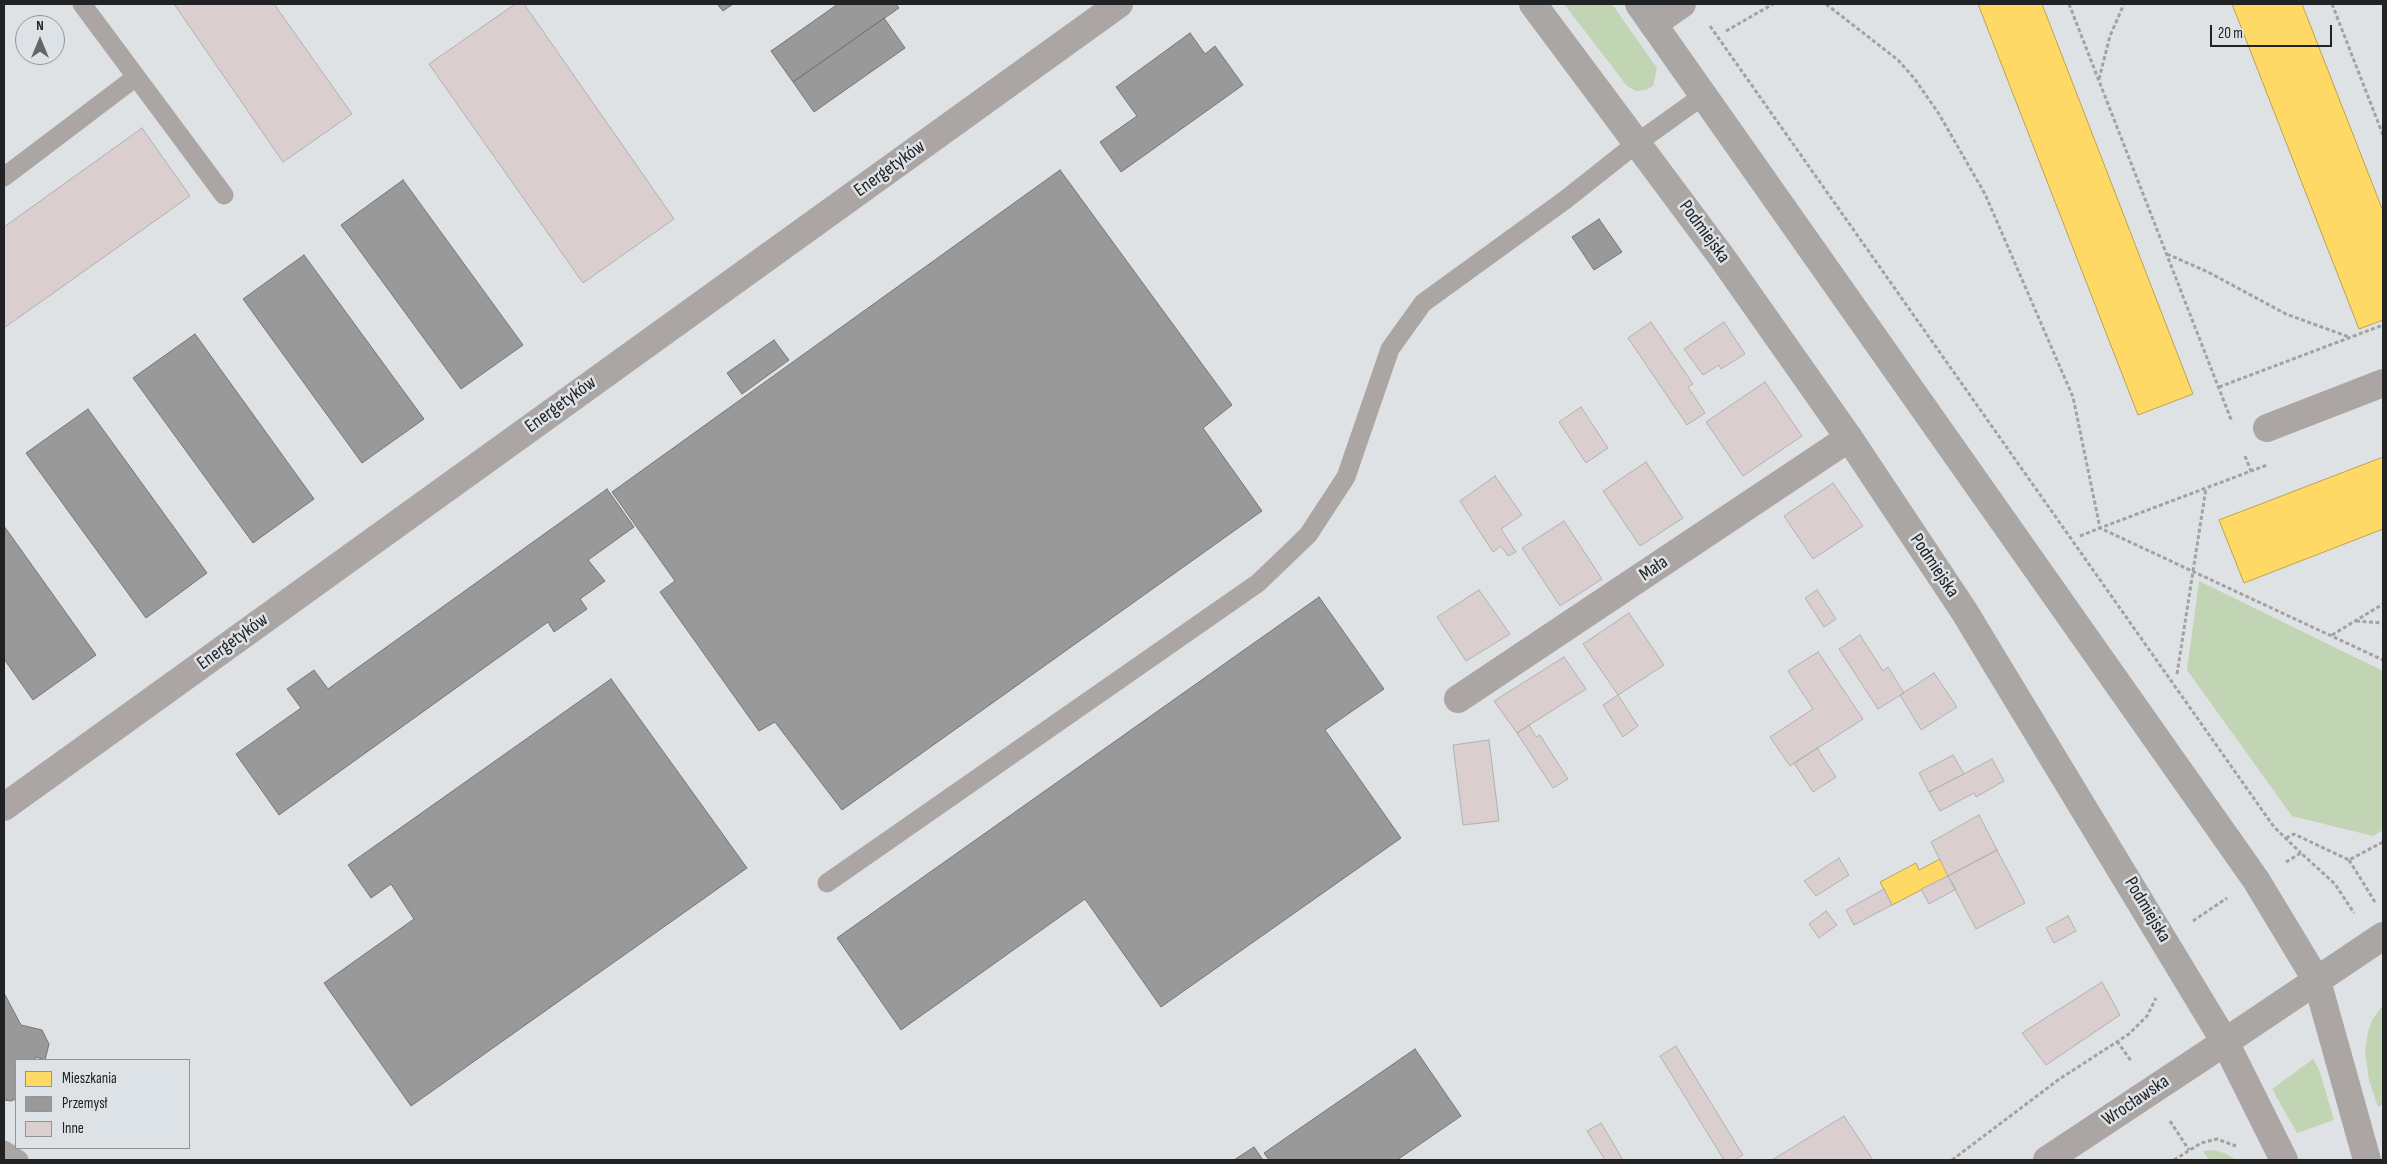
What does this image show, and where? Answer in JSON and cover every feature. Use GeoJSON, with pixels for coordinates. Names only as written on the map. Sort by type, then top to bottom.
{"type":"FeatureCollection","features":[{"type":"Feature","properties":{"kind":"main road","name":"Podmiejska"},"geometry":{"type":"LineString","coordinates":[[1533,4],[1773,328],[1850,438],[1964,611],[2225,1042]]}},
{"type":"Feature","properties":{"kind":"main road"},"geometry":{"type":"LineString","coordinates":[[1646,14],[2256,880],[2317,981]]}},
{"type":"Feature","properties":{"kind":"main road"},"geometry":{"type":"LineString","coordinates":[[2225,1042],[2383,936]]}},
{"type":"Feature","properties":{"kind":"street","name":"Energetyków"},"geometry":{"type":"LineString","coordinates":[[4,807],[1119,4]]}},
{"type":"Feature","properties":{"kind":"street"},"geometry":{"type":"LineString","coordinates":[[1646,14],[1682,4]]}},
{"type":"Feature","properties":{"kind":"street"},"geometry":{"type":"LineString","coordinates":[[2267,428],[2383,384]]}},
{"type":"Feature","properties":{"kind":"street","name":"Mała"},"geometry":{"type":"LineString","coordinates":[[1458,699],[1850,438]]}},
{"type":"Feature","properties":{"kind":"street"},"geometry":{"type":"LineString","coordinates":[[2317,981],[2367,1160]]}},
{"type":"Feature","properties":{"kind":"street","name":"Podmiejska"},"geometry":{"type":"LineString","coordinates":[[2225,1042],[2281,1155]]}},
{"type":"Feature","properties":{"kind":"street","name":"Wrocławska"},"geometry":{"type":"LineString","coordinates":[[2047,1160],[2225,1042]]}},
{"type":"Feature","properties":{"kind":"lane"},"geometry":{"type":"LineString","coordinates":[[82,4],[224,195]]}},
{"type":"Feature","properties":{"kind":"lane"},"geometry":{"type":"LineString","coordinates":[[4,177],[136,77]]}},
{"type":"Feature","properties":{"kind":"lane"},"geometry":{"type":"LineString","coordinates":[[827,883],[1258,583],[1308,535],[1346,477],[1390,349],[1423,303],[1565,200],[1637,143],[1704,95]]}},
{"type":"Feature","properties":{"kind":"lane"},"geometry":{"type":"LineString","coordinates":[[4,1150],[19,1160]]}},
{"type":"Feature","properties":{"kind":"path"},"geometry":{"type":"LineString","coordinates":[[1726,32],[1773,4]]}},
{"type":"Feature","properties":{"kind":"path"},"geometry":{"type":"LineString","coordinates":[[1826,4],[1892,54],[1914,78],[1939,114],[1985,194],[2072,397],[2100,528]]}},
{"type":"Feature","properties":{"kind":"path"},"geometry":{"type":"LineString","coordinates":[[2069,4],[2233,424]]}},
{"type":"Feature","properties":{"kind":"path"},"geometry":{"type":"LineString","coordinates":[[2099,80],[2110,36],[2124,4]]}},
{"type":"Feature","properties":{"kind":"path"},"geometry":{"type":"LineString","coordinates":[[2332,4],[2383,135]]}},
{"type":"Feature","properties":{"kind":"path"},"geometry":{"type":"LineString","coordinates":[[2334,9],[2339,4]]}},
{"type":"Feature","properties":{"kind":"path"},"geometry":{"type":"LineString","coordinates":[[1706,20],[2274,827],[2301,853]]}},
{"type":"Feature","properties":{"kind":"path"},"geometry":{"type":"LineString","coordinates":[[2167,254],[2208,272],[2286,314],[2350,337]]}},
{"type":"Feature","properties":{"kind":"path"},"geometry":{"type":"LineString","coordinates":[[2219,388],[2383,324]]}},
{"type":"Feature","properties":{"kind":"path"},"geometry":{"type":"LineString","coordinates":[[2244,452],[2251,471]]}},
{"type":"Feature","properties":{"kind":"path"},"geometry":{"type":"LineString","coordinates":[[2080,536],[2268,464]]}},
{"type":"Feature","properties":{"kind":"path"},"geometry":{"type":"LineString","coordinates":[[2177,674],[2206,488]]}},
{"type":"Feature","properties":{"kind":"path"},"geometry":{"type":"LineString","coordinates":[[2100,528],[2383,660]]}},
{"type":"Feature","properties":{"kind":"path"},"geometry":{"type":"LineString","coordinates":[[2331,635],[2383,604]]}},
{"type":"Feature","properties":{"kind":"path"},"geometry":{"type":"LineString","coordinates":[[2356,621],[2383,623]]}},
{"type":"Feature","properties":{"kind":"path"},"geometry":{"type":"LineString","coordinates":[[2286,838],[2294,834],[2349,860],[2378,907]]}},
{"type":"Feature","properties":{"kind":"path"},"geometry":{"type":"LineString","coordinates":[[2349,860],[2383,842]]}},
{"type":"Feature","properties":{"kind":"path"},"geometry":{"type":"LineString","coordinates":[[1952,1160],[2058,1080],[2129,1034],[2147,1016],[2156,1002],[2156,990]]}},
{"type":"Feature","properties":{"kind":"path"},"geometry":{"type":"LineString","coordinates":[[2117,1041],[2120,1046]]}},
{"type":"Feature","properties":{"kind":"path"},"geometry":{"type":"LineString","coordinates":[[2174,1160],[2201,1143],[2217,1139],[2233,1144],[2250,1159],[2281,1155]]}},
{"type":"Feature","properties":{"kind":"path"},"geometry":{"type":"LineString","coordinates":[[2186,1145],[2189,1150]]}},
{"type":"Feature","properties":{"kind":"green space"},"geometry":{"type":"Polygon","coordinates":[[[1564,4],[1612,4],[1657,68],[1653,86],[1645,90],[1636,91],[1627,86],[1564,4]]]}},
{"type":"Feature","properties":{"kind":"green space"},"geometry":{"type":"Polygon","coordinates":[[[2199,581],[2383,671],[2383,830],[2373,836],[2292,816],[2187,670],[2199,581]]]}},
{"type":"Feature","properties":{"kind":"green space"},"geometry":{"type":"Polygon","coordinates":[[[2383,1005],[2383,1104],[2378,1107],[2369,1080],[2365,1053],[2372,1020],[2383,1005]]]}},
{"type":"Feature","properties":{"kind":"green space"},"geometry":{"type":"Polygon","coordinates":[[[2313,1059],[2319,1069],[2334,1120],[2297,1133],[2272,1089],[2313,1059]]]}},
{"type":"Feature","properties":{"kind":"green space"},"geometry":{"type":"Polygon","coordinates":[[[2213,1150],[2237,1160],[2209,1160],[2203,1151],[2213,1150]]]}},
{"type":"Feature","properties":{"kind":"building: Mieszkania"},"geometry":{"type":"Polygon","coordinates":[[[1978,4],[2042,4],[2193,394],[2138,415],[1978,4]]]}},
{"type":"Feature","properties":{"kind":"building: Mieszkania"},"geometry":{"type":"Polygon","coordinates":[[[2232,4],[2302,4],[2383,211],[2383,320],[2359,329],[2232,4]]]}},
{"type":"Feature","properties":{"kind":"building: Mieszkania"},"geometry":{"type":"Polygon","coordinates":[[[2383,457],[2383,529],[2244,583],[2219,520],[2383,457]]]}},
{"type":"Feature","properties":{"kind":"building: Mieszkania"},"geometry":{"type":"Polygon","coordinates":[[[1940,859],[1948,876],[1892,905],[1880,882],[1916,863],[1919,870],[1940,859]]]}},
{"type":"Feature","properties":{"kind":"building: Przemysł"},"geometry":{"type":"Polygon","coordinates":[[[717,4],[733,4],[723,11],[717,4]]]}},
{"type":"Feature","properties":{"kind":"building: Przemysł"},"geometry":{"type":"Polygon","coordinates":[[[838,4],[896,4],[899,8],[793,82],[771,51],[838,4]]]}},
{"type":"Feature","properties":{"kind":"building: Przemysł"},"geometry":{"type":"Polygon","coordinates":[[[884,18],[905,48],[814,112],[793,82],[884,18]]]}},
{"type":"Feature","properties":{"kind":"building: Przemysł"},"geometry":{"type":"Polygon","coordinates":[[[1190,33],[1205,54],[1215,46],[1243,85],[1121,172],[1100,142],[1137,116],[1116,87],[1190,33]]]}},
{"type":"Feature","properties":{"kind":"building: Przemysł"},"geometry":{"type":"Polygon","coordinates":[[[1060,170],[1232,405],[1203,428],[1262,511],[842,810],[775,722],[759,731],[660,592],[675,581],[612,492],[1060,170]]]}},
{"type":"Feature","properties":{"kind":"building: Przemysł"},"geometry":{"type":"Polygon","coordinates":[[[403,180],[523,345],[461,389],[341,225],[403,180]]]}},
{"type":"Feature","properties":{"kind":"building: Przemysł"},"geometry":{"type":"Polygon","coordinates":[[[1599,219],[1622,252],[1594,270],[1572,237],[1599,219]]]}},
{"type":"Feature","properties":{"kind":"building: Przemysł"},"geometry":{"type":"Polygon","coordinates":[[[304,255],[424,419],[362,463],[243,299],[304,255]]]}},
{"type":"Feature","properties":{"kind":"building: Przemysł"},"geometry":{"type":"Polygon","coordinates":[[[195,334],[314,499],[253,543],[133,378],[195,334]]]}},
{"type":"Feature","properties":{"kind":"building: Przemysł"},"geometry":{"type":"Polygon","coordinates":[[[774,340],[789,360],[742,394],[727,373],[774,340]]]}},
{"type":"Feature","properties":{"kind":"building: Przemysł"},"geometry":{"type":"Polygon","coordinates":[[[88,409],[207,573],[146,618],[26,453],[88,409]]]}},
{"type":"Feature","properties":{"kind":"building: Przemysł"},"geometry":{"type":"Polygon","coordinates":[[[607,489],[634,527],[588,560],[605,581],[580,599],[587,609],[554,632],[548,622],[279,815],[236,754],[301,708],[287,689],[314,670],[328,689],[607,489]]]}},
{"type":"Feature","properties":{"kind":"building: Przemysł"},"geometry":{"type":"Polygon","coordinates":[[[4,526],[96,655],[33,700],[4,659],[4,526]]]}},
{"type":"Feature","properties":{"kind":"building: Przemysł"},"geometry":{"type":"Polygon","coordinates":[[[1319,597],[1384,689],[1325,730],[1401,838],[1161,1007],[1085,899],[901,1030],[837,938],[1319,597]]]}},
{"type":"Feature","properties":{"kind":"building: Przemysł"},"geometry":{"type":"Polygon","coordinates":[[[611,679],[747,868],[411,1106],[324,983],[414,919],[391,884],[371,898],[348,865],[611,679]]]}},
{"type":"Feature","properties":{"kind":"building: Przemysł"},"geometry":{"type":"Polygon","coordinates":[[[4,993],[21,1025],[42,1030],[49,1044],[45,1059],[36,1057],[35,1059],[15,1059],[15,1099],[4,1100],[4,993]]]}},
{"type":"Feature","properties":{"kind":"building: Przemysł"},"geometry":{"type":"Polygon","coordinates":[[[1415,1049],[1461,1116],[1397,1160],[1269,1160],[1264,1153],[1415,1049]]]}},
{"type":"Feature","properties":{"kind":"building: Przemysł"},"geometry":{"type":"Polygon","coordinates":[[[1254,1147],[1263,1160],[1234,1160],[1254,1147]]]}},
{"type":"Feature","properties":{"kind":"building: Inne"},"geometry":{"type":"Polygon","coordinates":[[[174,4],[274,4],[352,114],[283,162],[174,4]]]}},
{"type":"Feature","properties":{"kind":"building: Inne"},"geometry":{"type":"Polygon","coordinates":[[[515,4],[524,4],[674,219],[583,283],[429,64],[515,4]]]}},
{"type":"Feature","properties":{"kind":"building: Inne"},"geometry":{"type":"Polygon","coordinates":[[[142,128],[190,196],[4,328],[4,227],[142,128]]]}},
{"type":"Feature","properties":{"kind":"building: Inne"},"geometry":{"type":"Polygon","coordinates":[[[1651,322],[1693,384],[1688,387],[1705,413],[1687,425],[1628,338],[1651,322]]]}},
{"type":"Feature","properties":{"kind":"building: Inne"},"geometry":{"type":"Polygon","coordinates":[[[1724,322],[1745,354],[1721,369],[1719,365],[1703,375],[1684,349],[1724,322]]]}},
{"type":"Feature","properties":{"kind":"building: Inne"},"geometry":{"type":"Polygon","coordinates":[[[1765,382],[1802,436],[1743,476],[1706,422],[1765,382]]]}},
{"type":"Feature","properties":{"kind":"building: Inne"},"geometry":{"type":"Polygon","coordinates":[[[1581,407],[1608,448],[1586,463],[1559,422],[1581,407]]]}},
{"type":"Feature","properties":{"kind":"building: Inne"},"geometry":{"type":"Polygon","coordinates":[[[1646,462],[1683,518],[1640,546],[1603,491],[1646,462]]]}},
{"type":"Feature","properties":{"kind":"building: Inne"},"geometry":{"type":"Polygon","coordinates":[[[1495,476],[1522,515],[1501,529],[1516,552],[1508,556],[1501,546],[1493,552],[1460,501],[1495,476]]]}},
{"type":"Feature","properties":{"kind":"building: Inne"},"geometry":{"type":"Polygon","coordinates":[[[1833,483],[1863,526],[1813,559],[1784,516],[1833,483]]]}},
{"type":"Feature","properties":{"kind":"building: Inne"},"geometry":{"type":"Polygon","coordinates":[[[1564,521],[1602,579],[1560,606],[1522,548],[1564,521]]]}},
{"type":"Feature","properties":{"kind":"building: Inne"},"geometry":{"type":"Polygon","coordinates":[[[1479,590],[1510,634],[1466,661],[1437,617],[1479,590]]]}},
{"type":"Feature","properties":{"kind":"building: Inne"},"geometry":{"type":"Polygon","coordinates":[[[1817,590],[1836,619],[1824,627],[1805,598],[1817,590]]]}},
{"type":"Feature","properties":{"kind":"building: Inne"},"geometry":{"type":"Polygon","coordinates":[[[1629,613],[1664,665],[1618,695],[1583,644],[1629,613]]]}},
{"type":"Feature","properties":{"kind":"building: Inne"},"geometry":{"type":"Polygon","coordinates":[[[1860,635],[1883,671],[1888,667],[1904,693],[1878,709],[1839,649],[1860,635]]]}},
{"type":"Feature","properties":{"kind":"building: Inne"},"geometry":{"type":"Polygon","coordinates":[[[1818,652],[1863,719],[1790,766],[1770,737],[1813,709],[1788,671],[1818,652]]]}},
{"type":"Feature","properties":{"kind":"building: Inne"},"geometry":{"type":"Polygon","coordinates":[[[1564,657],[1586,689],[1517,733],[1494,701],[1564,657]]]}},
{"type":"Feature","properties":{"kind":"building: Inne"},"geometry":{"type":"Polygon","coordinates":[[[1934,673],[1957,707],[1921,730],[1900,695],[1934,673]]]}},
{"type":"Feature","properties":{"kind":"building: Inne"},"geometry":{"type":"Polygon","coordinates":[[[1618,695],[1638,726],[1623,737],[1603,705],[1618,695]]]}},
{"type":"Feature","properties":{"kind":"building: Inne"},"geometry":{"type":"Polygon","coordinates":[[[1529,725],[1536,737],[1540,735],[1568,779],[1553,788],[1517,733],[1529,725]]]}},
{"type":"Feature","properties":{"kind":"building: Inne"},"geometry":{"type":"Polygon","coordinates":[[[1489,740],[1499,821],[1463,825],[1453,745],[1489,740]]]}},
{"type":"Feature","properties":{"kind":"building: Inne"},"geometry":{"type":"Polygon","coordinates":[[[1817,748],[1836,777],[1813,792],[1794,763],[1817,748]]]}},
{"type":"Feature","properties":{"kind":"building: Inne"},"geometry":{"type":"Polygon","coordinates":[[[1953,755],[1964,774],[1929,792],[1919,773],[1953,755]]]}},
{"type":"Feature","properties":{"kind":"building: Inne"},"geometry":{"type":"Polygon","coordinates":[[[1992,759],[2004,781],[1976,797],[1974,793],[1940,811],[1929,792],[1992,759]]]}},
{"type":"Feature","properties":{"kind":"building: Inne"},"geometry":{"type":"Polygon","coordinates":[[[1979,815],[1997,850],[1948,876],[1931,842],[1979,815]]]}},
{"type":"Feature","properties":{"kind":"building: Inne"},"geometry":{"type":"Polygon","coordinates":[[[1997,850],[2025,903],[1976,929],[1948,876],[1997,850]]]}},
{"type":"Feature","properties":{"kind":"building: Inne"},"geometry":{"type":"Polygon","coordinates":[[[1839,858],[1849,875],[1816,896],[1804,881],[1839,858]]]}},
{"type":"Feature","properties":{"kind":"building: Inne"},"geometry":{"type":"Polygon","coordinates":[[[1948,876],[1956,889],[1929,904],[1921,889],[1948,876]]]}},
{"type":"Feature","properties":{"kind":"building: Inne"},"geometry":{"type":"Polygon","coordinates":[[[1884,889],[1892,905],[1854,925],[1846,910],[1884,889]]]}},
{"type":"Feature","properties":{"kind":"building: Inne"},"geometry":{"type":"Polygon","coordinates":[[[1826,911],[1837,925],[1819,938],[1809,924],[1826,911]]]}},
{"type":"Feature","properties":{"kind":"building: Inne"},"geometry":{"type":"Polygon","coordinates":[[[2068,916],[2076,931],[2054,943],[2046,928],[2068,916]]]}},
{"type":"Feature","properties":{"kind":"building: Inne"},"geometry":{"type":"Polygon","coordinates":[[[2102,982],[2120,1015],[2046,1065],[2022,1033],[2102,982]]]}},
{"type":"Feature","properties":{"kind":"building: Inne"},"geometry":{"type":"Polygon","coordinates":[[[1676,1046],[1743,1155],[1734,1160],[1724,1160],[1660,1056],[1676,1046]]]}},
{"type":"Feature","properties":{"kind":"building: Inne"},"geometry":{"type":"Polygon","coordinates":[[[1844,1116],[1873,1160],[1772,1160],[1844,1116]]]}},
{"type":"Feature","properties":{"kind":"building: Inne"},"geometry":{"type":"Polygon","coordinates":[[[1601,1123],[1623,1160],[1605,1160],[1587,1131],[1601,1123]]]}}]}
